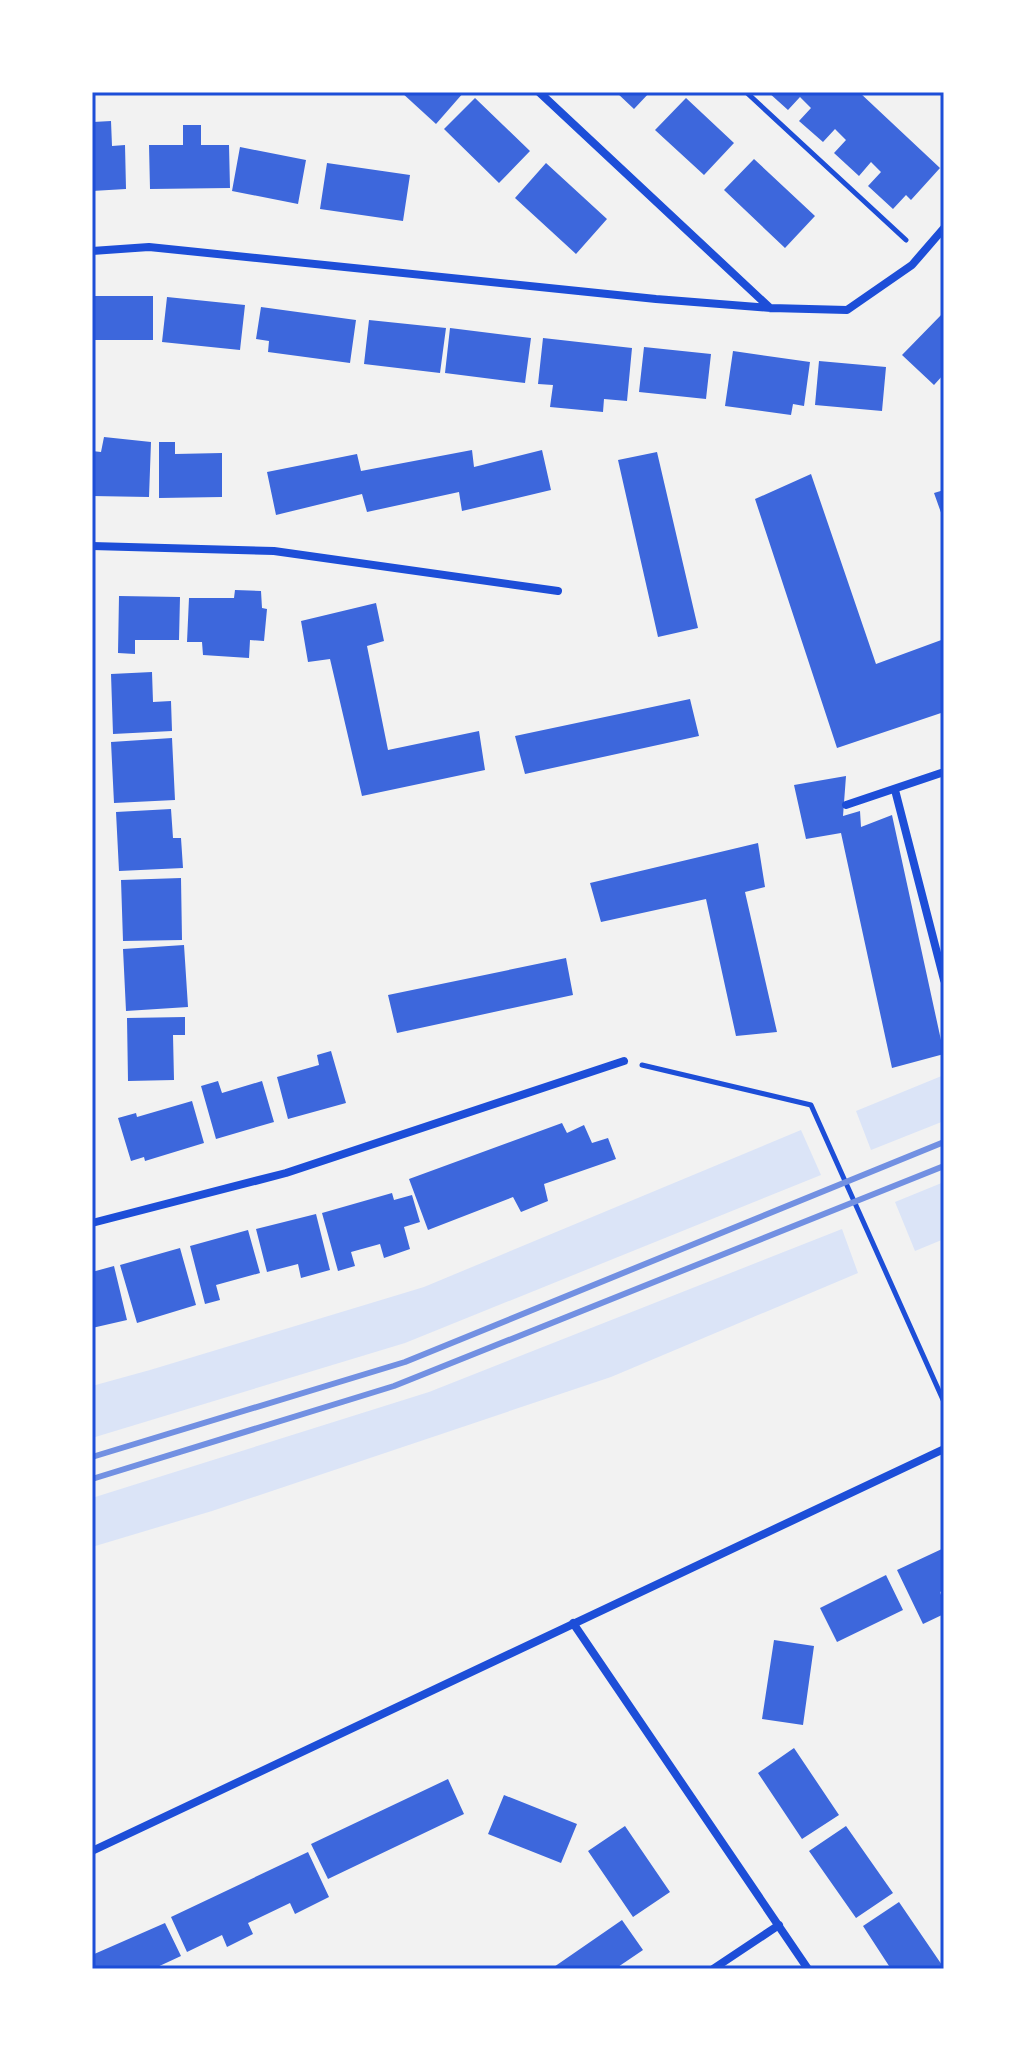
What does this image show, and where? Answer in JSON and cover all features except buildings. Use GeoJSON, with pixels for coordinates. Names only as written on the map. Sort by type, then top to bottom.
{"type":"FeatureCollection","features":[{"type":"Feature","properties":{"kind":"street"},"geometry":{"type":"LineString","coordinates":[[539,92],[771,308]]}},
{"type":"Feature","properties":{"kind":"street"},"geometry":{"type":"LineString","coordinates":[[92,251],[149,247],[656,299],[847,310],[912,265],[944,228]]}},
{"type":"Feature","properties":{"kind":"street"},"geometry":{"type":"LineString","coordinates":[[92,546],[274,551],[558,591]]}},
{"type":"Feature","properties":{"kind":"street"},"geometry":{"type":"LineString","coordinates":[[846,805],[944,772]]}},
{"type":"Feature","properties":{"kind":"street"},"geometry":{"type":"LineString","coordinates":[[895,790],[944,980]]}},
{"type":"Feature","properties":{"kind":"street"},"geometry":{"type":"LineString","coordinates":[[92,1223],[286,1173],[624,1061]]}},
{"type":"Feature","properties":{"kind":"street"},"geometry":{"type":"LineString","coordinates":[[92,1851],[944,1449]]}},
{"type":"Feature","properties":{"kind":"street"},"geometry":{"type":"LineString","coordinates":[[573,1623],[808,1969]]}},
{"type":"Feature","properties":{"kind":"street"},"geometry":{"type":"LineString","coordinates":[[713,1969],[779,1925]]}},
{"type":"Feature","properties":{"kind":"path"},"geometry":{"type":"LineString","coordinates":[[746,92],[921,254]]}},
{"type":"Feature","properties":{"kind":"path"},"geometry":{"type":"LineString","coordinates":[[624,1061],[811,1105],[944,1402]]}},
{"type":"Feature","properties":{"kind":"shaded area"},"geometry":{"type":"Polygon","coordinates":[[[944,1075],[944,1121],[871,1150],[856,1111],[944,1075]]]}},
{"type":"Feature","properties":{"kind":"shaded area"},"geometry":{"type":"Polygon","coordinates":[[[801,1130],[821,1175],[405,1343],[92,1438],[92,1386],[424,1287],[801,1130]]]}},
{"type":"Feature","properties":{"kind":"shaded area"},"geometry":{"type":"Polygon","coordinates":[[[944,1182],[944,1239],[915,1251],[895,1202],[944,1182]]]}},
{"type":"Feature","properties":{"kind":"shaded area"},"geometry":{"type":"Polygon","coordinates":[[[842,1229],[858,1273],[611,1377],[212,1511],[92,1547],[92,1498],[429,1392],[842,1229]]]}},
{"type":"Feature","properties":{"kind":"railway"},"geometry":{"type":"LineString","coordinates":[[92,1457],[405,1362],[944,1142]]}},
{"type":"Feature","properties":{"kind":"railway"},"geometry":{"type":"LineString","coordinates":[[92,1479],[394,1386],[944,1166]]}}]}
